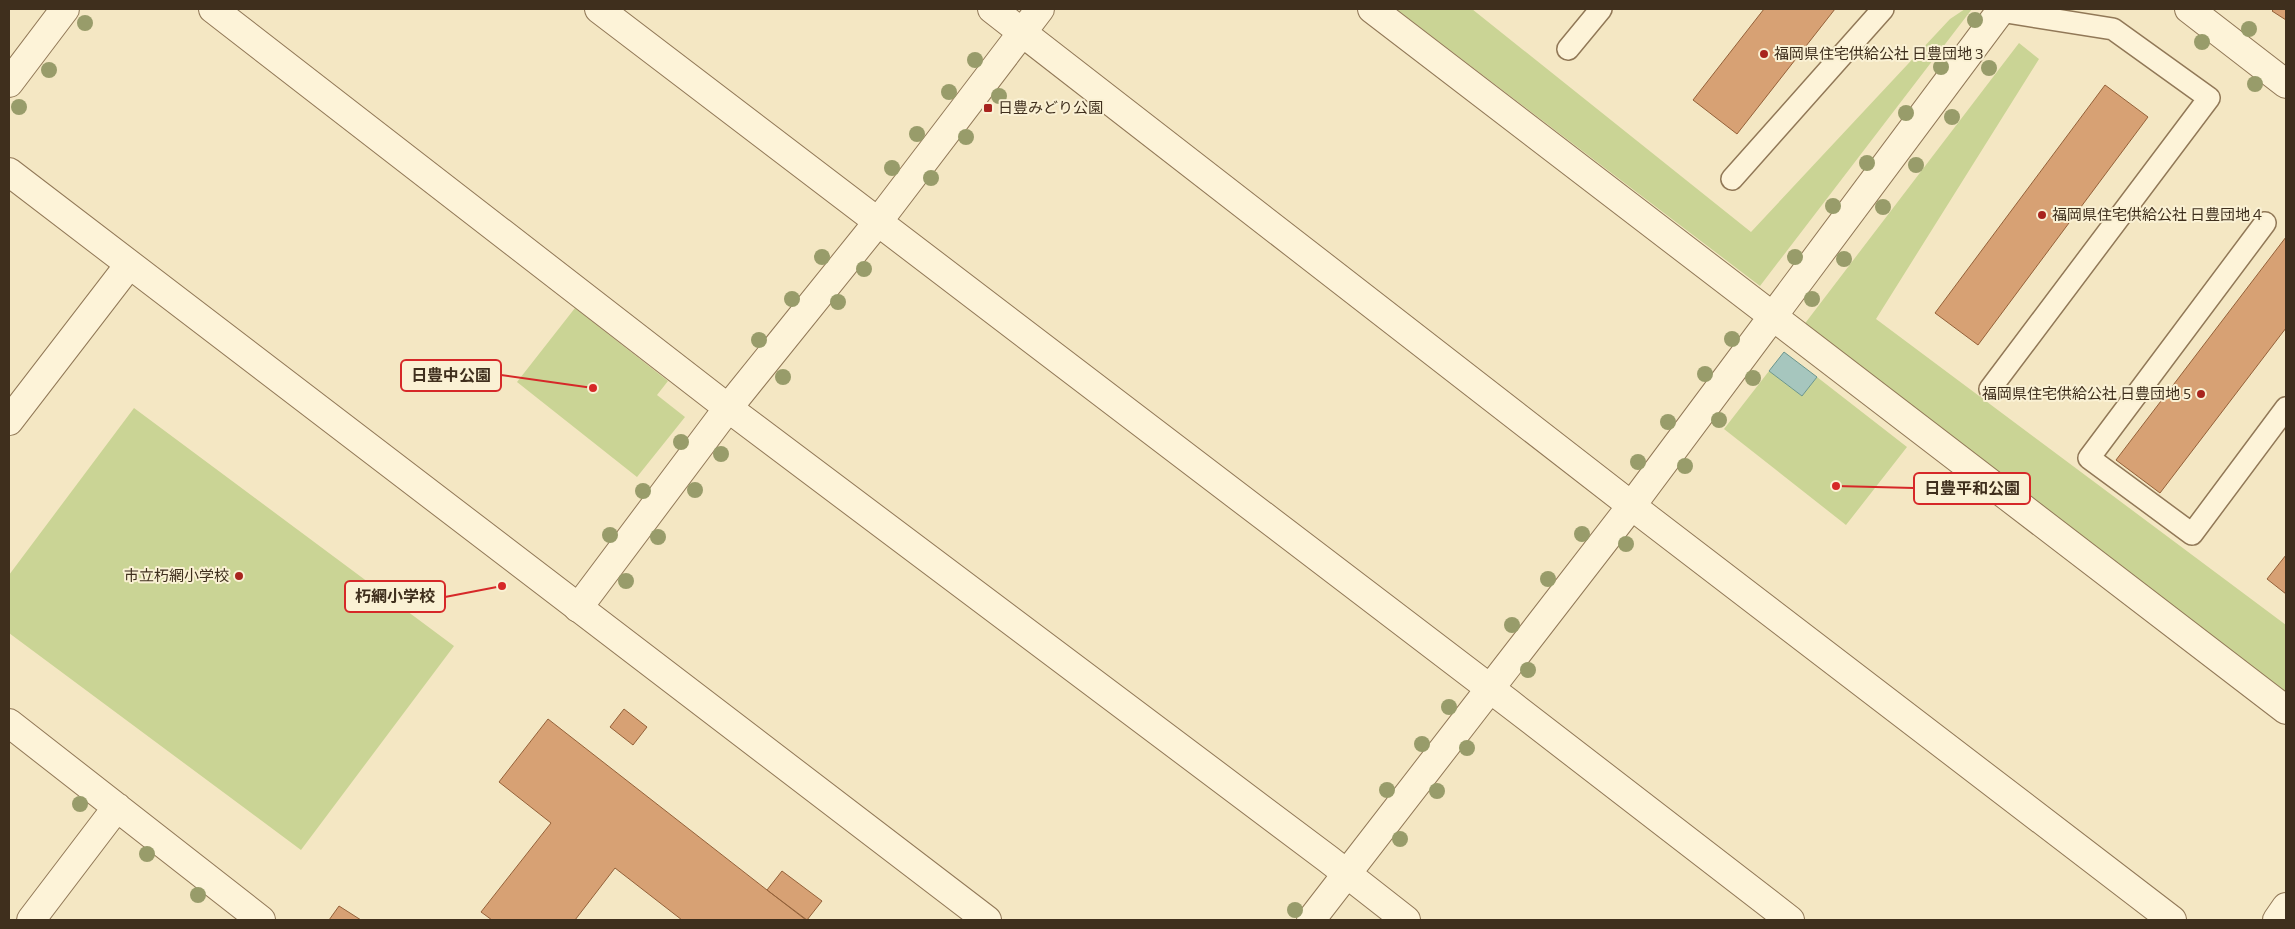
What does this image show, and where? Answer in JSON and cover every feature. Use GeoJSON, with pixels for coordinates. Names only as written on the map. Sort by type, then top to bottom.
{"type":"FeatureCollection","features":[{"type":"Feature","properties":{"kind":"street"},"geometry":{"type":"LineString","coordinates":[[9,84],[65,9]]}},
{"type":"Feature","properties":{"kind":"street"},"geometry":{"type":"LineString","coordinates":[[213,9],[728,408],[1406,920]]}},
{"type":"Feature","properties":{"kind":"street"},"geometry":{"type":"LineString","coordinates":[[598,9],[1790,920]]}},
{"type":"Feature","properties":{"kind":"street"},"geometry":{"type":"LineString","coordinates":[[992,9],[1632,505],[2172,920]]}},
{"type":"Feature","properties":{"kind":"street"},"geometry":{"type":"LineString","coordinates":[[578,608],[728,408],[877,223],[1040,9]]}},
{"type":"Feature","properties":{"kind":"street"},"geometry":{"type":"LineString","coordinates":[[1372,9],[1771,317],[2286,710]]}},
{"type":"Feature","properties":{"kind":"street"},"geometry":{"type":"LineString","coordinates":[[2189,9],[2286,84]]}},
{"type":"Feature","properties":{"kind":"street"},"geometry":{"type":"LineString","coordinates":[[1311,920],[1632,505],[2001,10]]}},
{"type":"Feature","properties":{"kind":"street"},"geometry":{"type":"LineString","coordinates":[[9,172],[987,920]]}},
{"type":"Feature","properties":{"kind":"street"},"geometry":{"type":"LineString","coordinates":[[9,420],[129,265]]}},
{"type":"Feature","properties":{"kind":"street"},"geometry":{"type":"LineString","coordinates":[[9,723],[261,920]]}},
{"type":"Feature","properties":{"kind":"street"},"geometry":{"type":"LineString","coordinates":[[31,920],[116,807]]}},
{"type":"Feature","properties":{"kind":"street"},"geometry":{"type":"LineString","coordinates":[[2277,920],[2286,908]]}},
{"type":"Feature","properties":{"kind":"lane"},"geometry":{"type":"LineString","coordinates":[[1568,49],[1601,9]]}},
{"type":"Feature","properties":{"kind":"lane"},"geometry":{"type":"LineString","coordinates":[[1732,179],[1883,9]]}},
{"type":"Feature","properties":{"kind":"lane"},"geometry":{"type":"LineString","coordinates":[[1990,389],[2209,98],[2113,29],[2001,10]]}},
{"type":"Feature","properties":{"kind":"lane"},"geometry":{"type":"LineString","coordinates":[[2265,223],[2089,458],[2192,534],[2286,408]]}},
{"type":"Feature","properties":{"kind":"green space"},"geometry":{"type":"Polygon","coordinates":[[[1396,9],[1472,9],[1751,232],[1950,19],[1965,9],[1972,9],[1760,286],[1396,9]]]}},
{"type":"Feature","properties":{"kind":"green space"},"geometry":{"type":"Polygon","coordinates":[[[2019,43],[2039,59],[1876,319],[2286,625],[2286,692],[1803,326],[2019,43]]]}},
{"type":"Feature","properties":{"kind":"green space"},"geometry":{"type":"Polygon","coordinates":[[[575,308],[668,381],[657,395],[685,417],[637,477],[517,382],[575,308]]]}},
{"type":"Feature","properties":{"kind":"green space"},"geometry":{"type":"Polygon","coordinates":[[[1769,371],[1802,396],[1817,377],[1907,447],[1846,525],[1724,429],[1769,371]]]}},
{"type":"Feature","properties":{"kind":"green space"},"geometry":{"type":"Polygon","coordinates":[[[134,408],[454,646],[301,850],[9,633],[9,575],[134,408]]]}},
{"type":"Feature","properties":{"kind":"water"},"geometry":{"type":"Polygon","coordinates":[[[1784,352],[1817,377],[1802,396],[1769,371],[1784,352]]]}},
{"type":"Feature","properties":{"kind":"building","name":"福岡県住宅供給公社 日豊団地 3"},"geometry":{"type":"Polygon","coordinates":[[[1764,9],[1835,9],[1737,134],[1693,100],[1764,9]]]}},
{"type":"Feature","properties":{"kind":"building"},"geometry":{"type":"Polygon","coordinates":[[[2274,9],[2286,9],[2286,20],[2272,11],[2274,9]]]}},
{"type":"Feature","properties":{"kind":"building","name":"福岡県住宅供給公社 日豊団地 4"},"geometry":{"type":"Polygon","coordinates":[[[2105,85],[2148,117],[1978,345],[1935,313],[2105,85]]]}},
{"type":"Feature","properties":{"kind":"building","name":"福岡県住宅供給公社 日豊団地 5"},"geometry":{"type":"Polygon","coordinates":[[[2286,237],[2286,328],[2160,493],[2116,460],[2286,237]]]}},
{"type":"Feature","properties":{"kind":"building"},"geometry":{"type":"Polygon","coordinates":[[[2286,555],[2286,594],[2267,579],[2286,555]]]}},
{"type":"Feature","properties":{"kind":"building"},"geometry":{"type":"Polygon","coordinates":[[[624,709],[647,727],[633,745],[610,727],[624,709]]]}},
{"type":"Feature","properties":{"kind":"building"},"geometry":{"type":"Polygon","coordinates":[[[548,719],[806,920],[682,920],[615,868],[575,920],[492,920],[481,912],[551,823],[499,782],[548,719]]]}},
{"type":"Feature","properties":{"kind":"building"},"geometry":{"type":"Polygon","coordinates":[[[782,871],[822,901],[807,920],[767,890],[782,871]]]}},
{"type":"Feature","properties":{"kind":"building"},"geometry":{"type":"Polygon","coordinates":[[[339,906],[361,920],[329,920],[339,906]]]}},
{"type":"Feature","properties":{"kind":"place","name":"福岡県住宅供給公社 日豊団地 3"},"geometry":{"type":"Point","coordinates":[1764,54]}},
{"type":"Feature","properties":{"kind":"place","name":"日豊みどり公園"},"geometry":{"type":"Point","coordinates":[988,108]}},
{"type":"Feature","properties":{"kind":"place","name":"福岡県住宅供給公社 日豊団地 4"},"geometry":{"type":"Point","coordinates":[2042,215]}},
{"type":"Feature","properties":{"kind":"place","name":"日豊中公園"},"geometry":{"type":"Point","coordinates":[593,388]}},
{"type":"Feature","properties":{"kind":"place","name":"福岡県住宅供給公社 日豊団地 5"},"geometry":{"type":"Point","coordinates":[2201,394]}},
{"type":"Feature","properties":{"kind":"place","name":"日豊平和公園"},"geometry":{"type":"Point","coordinates":[1836,486]}},
{"type":"Feature","properties":{"kind":"place","name":"市立朽網小学校"},"geometry":{"type":"Point","coordinates":[239,576]}},
{"type":"Feature","properties":{"kind":"place","name":"朽網小学校"},"geometry":{"type":"Point","coordinates":[502,586]}}]}
